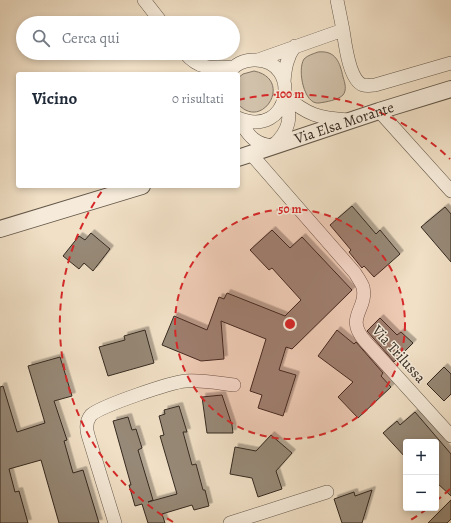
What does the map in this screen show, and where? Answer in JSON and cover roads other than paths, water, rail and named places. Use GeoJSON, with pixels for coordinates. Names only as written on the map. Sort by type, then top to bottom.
{"type":"FeatureCollection","features":[{"type":"Feature","properties":{"kind":"street"},"geometry":{"type":"LineString","coordinates":[[144,0],[157,16]]}},
{"type":"Feature","properties":{"kind":"street"},"geometry":{"type":"LineString","coordinates":[[337,0],[352,72],[357,81],[362,85],[381,84],[451,62]]}},
{"type":"Feature","properties":{"kind":"street"},"geometry":{"type":"LineString","coordinates":[[258,60],[343,30]]}},
{"type":"Feature","properties":{"kind":"street"},"geometry":{"type":"LineString","coordinates":[[240,121],[256,141],[265,145],[273,146],[284,133],[289,121],[289,110],[285,96],[284,82],[287,59],[296,46]]}},
{"type":"Feature","properties":{"kind":"street"},"geometry":{"type":"LineString","coordinates":[[191,60],[204,66],[230,70],[241,62],[249,60],[267,62],[280,74],[284,82]]}},
{"type":"Feature","properties":{"kind":"street","name":"Via Elsa Morante"},"geometry":{"type":"LineString","coordinates":[[244,156],[350,120],[451,89]]}},
{"type":"Feature","properties":{"kind":"street"},"geometry":{"type":"LineString","coordinates":[[240,120],[257,123],[267,120],[276,114],[282,106],[285,96]]}},
{"type":"Feature","properties":{"kind":"street"},"geometry":{"type":"LineString","coordinates":[[285,96],[314,116],[350,120]]}},
{"type":"Feature","properties":{"kind":"street"},"geometry":{"type":"LineString","coordinates":[[379,111],[451,191]]}},
{"type":"Feature","properties":{"kind":"street","name":"Via Trilussa"},"geometry":{"type":"LineString","coordinates":[[244,156],[355,273],[361,283],[363,294],[356,322],[358,332],[364,341],[451,436]]}},
{"type":"Feature","properties":{"kind":"street"},"geometry":{"type":"LineString","coordinates":[[0,229],[135,188]]}},
{"type":"Feature","properties":{"kind":"street"},"geometry":{"type":"LineString","coordinates":[[115,523],[88,435],[87,424],[91,415],[104,408],[166,385],[185,381],[206,381],[234,385]]}},
{"type":"Feature","properties":{"kind":"street"},"geometry":{"type":"LineString","coordinates":[[230,523],[327,492]]}}]}
